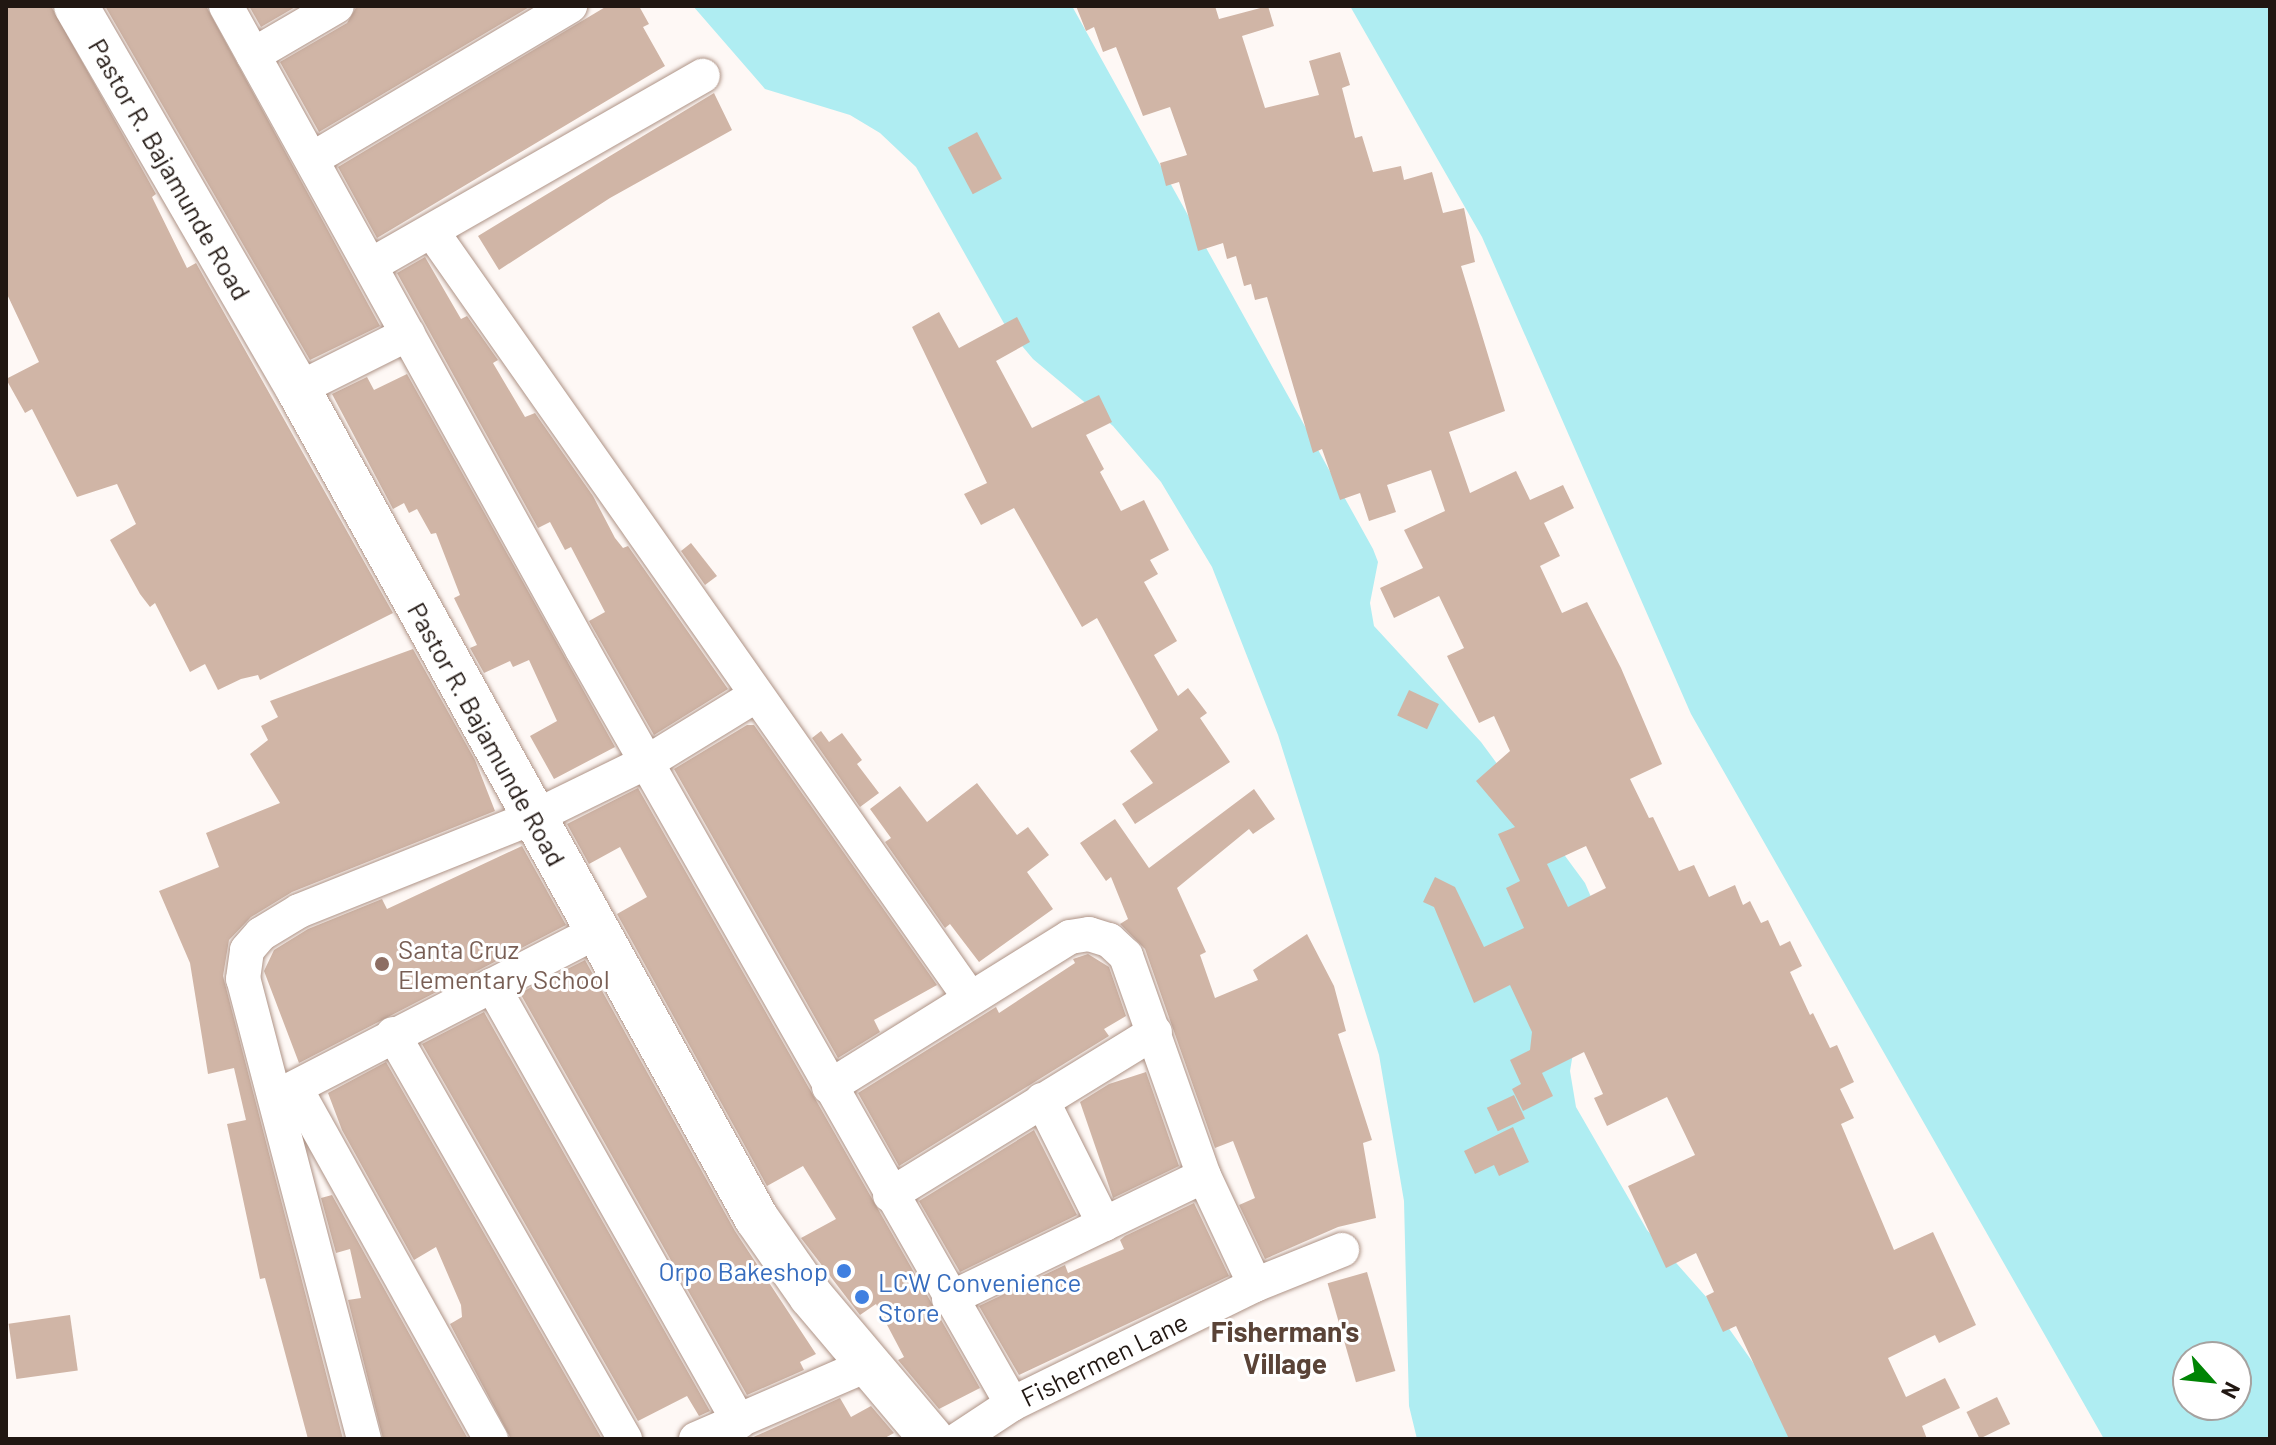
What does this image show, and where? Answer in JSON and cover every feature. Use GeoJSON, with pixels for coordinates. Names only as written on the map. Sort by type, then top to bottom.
{"type":"FeatureCollection","features":[{"type":"Feature","properties":{"kind":"street","name":"Pastor R. Bajamunde Road"},"geometry":{"type":"LineString","coordinates":[[76,6],[298,389],[532,818],[757,1219],[811,1296],[932,1439]]}},
{"type":"Feature","properties":{"kind":"street"},"geometry":{"type":"LineString","coordinates":[[226,6],[314,158],[408,334],[829,1087],[1012,1404]]}},
{"type":"Feature","properties":{"kind":"street"},"geometry":{"type":"LineString","coordinates":[[253,55],[337,6]]}},
{"type":"Feature","properties":{"kind":"street"},"geometry":{"type":"LineString","coordinates":[[314,158],[570,6]]}},
{"type":"Feature","properties":{"kind":"street"},"geometry":{"type":"LineString","coordinates":[[371,265],[433,233],[703,76]]}},
{"type":"Feature","properties":{"kind":"street"},"geometry":{"type":"LineString","coordinates":[[433,233],[755,696],[970,998]]}},
{"type":"Feature","properties":{"kind":"street"},"geometry":{"type":"LineString","coordinates":[[298,389],[408,334]]}},
{"type":"Feature","properties":{"kind":"street"},"geometry":{"type":"LineString","coordinates":[[364,1439],[287,1093],[243,979],[247,950],[261,934],[299,911],[532,818],[649,761],[755,696]]}},
{"type":"Feature","properties":{"kind":"street"},"geometry":{"type":"LineString","coordinates":[[287,1093],[393,1034],[597,931]]}},
{"type":"Feature","properties":{"kind":"street"},"geometry":{"type":"LineString","coordinates":[[829,1087],[1070,937],[1089,934],[1109,940],[1126,956],[1204,1176],[1255,1285]]}},
{"type":"Feature","properties":{"kind":"street"},"geometry":{"type":"LineString","coordinates":[[492,985],[739,1422]]}},
{"type":"Feature","properties":{"kind":"street"},"geometry":{"type":"LineString","coordinates":[[890,1195],[1155,1032]]}},
{"type":"Feature","properties":{"kind":"street"},"geometry":{"type":"LineString","coordinates":[[393,1034],[625,1439]]}},
{"type":"Feature","properties":{"kind":"street"},"geometry":{"type":"LineString","coordinates":[[287,1093],[491,1439]]}},
{"type":"Feature","properties":{"kind":"street"},"geometry":{"type":"LineString","coordinates":[[1042,1100],[1104,1224]]}},
{"type":"Feature","properties":{"kind":"street"},"geometry":{"type":"LineString","coordinates":[[949,1299],[1204,1176]]}},
{"type":"Feature","properties":{"kind":"street","name":"Fishermen Lane"},"geometry":{"type":"LineString","coordinates":[[959,1439],[1012,1404],[1255,1285],[1342,1250]]}},
{"type":"Feature","properties":{"kind":"street"},"geometry":{"type":"LineString","coordinates":[[696,1439],[869,1364]]}},
{"type":"Feature","properties":{"kind":"water"},"geometry":{"type":"Polygon","coordinates":[[[693,6],[1072,6],[1373,549],[1378,562],[1370,603],[1374,626],[1481,742],[1585,883],[1597,911],[1570,1071],[1576,1107],[1647,1230],[1708,1299],[1807,1439],[1417,1439],[1409,1406],[1404,1201],[1379,1055],[1278,735],[1212,567],[1161,482],[1113,426],[1033,359],[1006,327],[916,167],[880,133],[850,115],[765,89],[693,6]]]}},
{"type":"Feature","properties":{"kind":"water"},"geometry":{"type":"Polygon","coordinates":[[[1350,6],[2270,6],[2270,1439],[2104,1439],[1691,714],[1482,237],[1350,6]]]}},
{"type":"Feature","properties":{"kind":"building"},"geometry":{"type":"Polygon","coordinates":[[[6,6],[51,6],[156,194],[152,197],[187,268],[196,263],[393,613],[260,680],[258,675],[241,679],[218,690],[205,664],[190,672],[155,603],[150,607],[140,594],[110,540],[136,524],[117,484],[77,497],[32,409],[25,413],[6,379],[39,362],[6,292],[6,6]]]}},
{"type":"Feature","properties":{"kind":"building"},"geometry":{"type":"Polygon","coordinates":[[[105,6],[206,6],[380,326],[310,360],[105,6]]]}},
{"type":"Feature","properties":{"kind":"building"},"geometry":{"type":"Polygon","coordinates":[[[249,6],[297,6],[261,27],[249,6]]]}},
{"type":"Feature","properties":{"kind":"building"},"geometry":{"type":"Polygon","coordinates":[[[357,6],[531,6],[319,132],[280,62],[347,23],[357,6]]]}},
{"type":"Feature","properties":{"kind":"building"},"geometry":{"type":"Polygon","coordinates":[[[607,6],[639,6],[649,24],[643,27],[665,66],[377,238],[338,167],[607,6]]]}},
{"type":"Feature","properties":{"kind":"building"},"geometry":{"type":"Polygon","coordinates":[[[1076,6],[1215,6],[1219,19],[1268,6],[1274,26],[1242,36],[1265,108],[1319,95],[1309,61],[1340,52],[1350,85],[1342,88],[1355,138],[1362,136],[1373,172],[1401,166],[1404,180],[1432,172],[1443,213],[1464,208],[1475,262],[1461,266],[1505,411],[1449,432],[1470,493],[1516,471],[1530,500],[1563,485],[1574,508],[1544,523],[1560,556],[1540,566],[1562,613],[1587,602],[1621,668],[1662,764],[1630,779],[1649,818],[1653,817],[1679,871],[1694,865],[1709,897],[1735,885],[1743,905],[1750,901],[1761,923],[1768,920],[1780,946],[1790,941],[1802,966],[1790,972],[1810,1015],[1813,1013],[1830,1048],[1837,1045],[1854,1082],[1840,1089],[1854,1118],[1841,1124],[1894,1250],[1933,1232],[1976,1325],[1939,1343],[1935,1335],[1888,1358],[1906,1397],[1945,1378],[1960,1408],[1922,1426],[1927,1439],[1789,1439],[1736,1326],[1723,1332],[1706,1296],[1714,1292],[1696,1253],[1666,1268],[1628,1186],[1695,1155],[1667,1097],[1607,1126],[1594,1098],[1603,1094],[1584,1052],[1542,1073],[1553,1096],[1523,1111],[1512,1089],[1521,1084],[1510,1060],[1530,1050],[1532,1032],[1510,985],[1474,1003],[1434,907],[1423,902],[1435,877],[1455,887],[1484,947],[1524,928],[1506,888],[1520,881],[1498,834],[1515,827],[1476,781],[1510,751],[1494,716],[1479,723],[1447,656],[1464,648],[1439,596],[1394,618],[1380,588],[1423,568],[1404,530],[1445,511],[1431,470],[1387,485],[1396,512],[1369,521],[1360,493],[1340,500],[1322,449],[1313,453],[1267,297],[1255,300],[1251,284],[1244,286],[1236,256],[1227,259],[1223,243],[1198,251],[1179,182],[1166,186],[1160,163],[1187,155],[1170,107],[1143,116],[1116,47],[1103,52],[1094,27],[1086,31],[1076,6]],[[1586,846],[1547,864],[1568,907],[1606,888],[1586,846]]]}},
{"type":"Feature","properties":{"kind":"building"},"geometry":{"type":"Polygon","coordinates":[[[714,93],[732,130],[610,198],[499,270],[478,236],[714,93]]]}},
{"type":"Feature","properties":{"kind":"building"},"geometry":{"type":"Polygon","coordinates":[[[977,132],[1002,179],[973,194],[948,147],[977,132]]]}},
{"type":"Feature","properties":{"kind":"building"},"geometry":{"type":"Polygon","coordinates":[[[425,257],[461,319],[467,316],[498,360],[493,363],[525,417],[535,413],[593,496],[615,538],[623,548],[628,546],[728,689],[654,735],[589,621],[605,612],[571,547],[565,550],[550,522],[538,528],[397,273],[425,257]]]}},
{"type":"Feature","properties":{"kind":"building"},"geometry":{"type":"Polygon","coordinates":[[[939,312],[959,348],[1017,317],[1030,342],[996,361],[1032,428],[1099,395],[1112,422],[1086,435],[1104,469],[1100,472],[1121,511],[1144,500],[1169,550],[1150,560],[1158,574],[1144,582],[1177,641],[1154,655],[1178,696],[1188,688],[1207,713],[1200,718],[1230,762],[1135,824],[1122,804],[1153,783],[1130,751],[1158,730],[1097,618],[1082,627],[1014,508],[981,525],[964,494],[987,483],[912,327],[939,312]]]}},
{"type":"Feature","properties":{"kind":"building"},"geometry":{"type":"Polygon","coordinates":[[[407,374],[615,747],[554,779],[530,736],[557,721],[529,660],[513,667],[510,661],[484,673],[470,648],[477,645],[454,598],[460,595],[436,533],[431,534],[417,509],[409,513],[404,503],[393,509],[332,394],[367,377],[374,390],[407,374]]]}},
{"type":"Feature","properties":{"kind":"building"},"geometry":{"type":"Polygon","coordinates":[[[691,543],[717,576],[705,585],[681,551],[691,543]]]}},
{"type":"Feature","properties":{"kind":"building"},"geometry":{"type":"Polygon","coordinates":[[[413,649],[475,760],[495,811],[292,892],[251,917],[229,940],[223,976],[343,1439],[308,1439],[265,1278],[260,1279],[227,1124],[246,1120],[234,1068],[208,1074],[190,963],[159,891],[219,867],[206,833],[280,803],[250,754],[268,740],[261,726],[278,717],[270,701],[413,649]]]}},
{"type":"Feature","properties":{"kind":"building"},"geometry":{"type":"Polygon","coordinates":[[[1409,690],[1439,704],[1427,729],[1397,715],[1409,690]]]}},
{"type":"Feature","properties":{"kind":"building"},"geometry":{"type":"Polygon","coordinates":[[[747,725],[754,725],[937,985],[874,1020],[880,1032],[838,1058],[674,769],[747,725]]]}},
{"type":"Feature","properties":{"kind":"building"},"geometry":{"type":"Polygon","coordinates":[[[821,731],[829,742],[842,733],[862,760],[857,764],[879,793],[860,807],[812,738],[821,731]]]}},
{"type":"Feature","properties":{"kind":"building"},"geometry":{"type":"Polygon","coordinates":[[[977,783],[1017,835],[1028,827],[1049,855],[1027,872],[1053,909],[979,962],[950,924],[945,928],[885,842],[891,838],[870,809],[900,786],[927,822],[977,783]]]}},
{"type":"Feature","properties":{"kind":"building"},"geometry":{"type":"Polygon","coordinates":[[[638,788],[980,1388],[939,1409],[898,1360],[904,1357],[876,1304],[860,1315],[801,1238],[836,1219],[803,1166],[767,1186],[617,914],[647,897],[620,847],[589,864],[567,824],[638,788]]]}},
{"type":"Feature","properties":{"kind":"building"},"geometry":{"type":"Polygon","coordinates":[[[1254,789],[1275,819],[1253,834],[1249,829],[1177,888],[1206,952],[1200,955],[1215,998],[1258,980],[1253,970],[1307,934],[1334,986],[1346,1031],[1338,1034],[1372,1140],[1363,1143],[1376,1218],[1338,1227],[1265,1259],[1239,1205],[1255,1198],[1233,1141],[1215,1148],[1145,949],[1120,924],[1128,919],[1111,877],[1106,881],[1080,843],[1115,819],[1149,868],[1254,789]]]}},
{"type":"Feature","properties":{"kind":"building","name":"Santa Cruz Elementary School"},"geometry":{"type":"Polygon","coordinates":[[[522,846],[566,925],[299,1063],[264,971],[274,950],[308,929],[382,899],[387,909],[522,846]]]}},
{"type":"Feature","properties":{"kind":"building"},"geometry":{"type":"Polygon","coordinates":[[[1088,954],[1109,967],[1126,1016],[1104,1029],[1109,1036],[899,1166],[858,1093],[996,1007],[999,1013],[1075,963],[1073,959],[1088,954]]]}},
{"type":"Feature","properties":{"kind":"building"},"geometry":{"type":"Polygon","coordinates":[[[585,960],[735,1231],[816,1354],[800,1362],[804,1370],[747,1395],[520,993],[585,960]]]}},
{"type":"Feature","properties":{"kind":"building"},"geometry":{"type":"Polygon","coordinates":[[[484,1012],[710,1411],[699,1416],[687,1396],[638,1421],[422,1044],[484,1012]]]}},
{"type":"Feature","properties":{"kind":"building"},"geometry":{"type":"Polygon","coordinates":[[[386,1062],[602,1439],[511,1439],[450,1324],[462,1317],[461,1305],[436,1247],[414,1260],[342,1130],[328,1093],[386,1062]]]}},
{"type":"Feature","properties":{"kind":"building"},"geometry":{"type":"Polygon","coordinates":[[[1146,1072],[1179,1166],[1113,1198],[1080,1102],[1109,1084],[1146,1072]]]}},
{"type":"Feature","properties":{"kind":"building"},"geometry":{"type":"Polygon","coordinates":[[[1514,1095],[1525,1119],[1498,1131],[1487,1108],[1514,1095]]]}},
{"type":"Feature","properties":{"kind":"building"},"geometry":{"type":"Polygon","coordinates":[[[1513,1127],[1529,1162],[1499,1176],[1494,1165],[1475,1174],[1464,1151],[1513,1127]]]}},
{"type":"Feature","properties":{"kind":"building"},"geometry":{"type":"Polygon","coordinates":[[[1034,1130],[1077,1215],[960,1272],[919,1201],[1034,1130]]]}},
{"type":"Feature","properties":{"kind":"building"},"geometry":{"type":"Polygon","coordinates":[[[332,1195],[468,1439],[383,1439],[348,1300],[361,1298],[350,1249],[336,1253],[321,1198],[332,1195]]]}},
{"type":"Feature","properties":{"kind":"building"},"geometry":{"type":"Polygon","coordinates":[[[1194,1203],[1229,1276],[1019,1375],[979,1306],[1065,1265],[1068,1273],[1124,1249],[1120,1240],[1125,1236],[1194,1203]]]}},
{"type":"Feature","properties":{"kind":"building"},"geometry":{"type":"Polygon","coordinates":[[[1367,1272],[1395,1371],[1356,1382],[1328,1283],[1367,1272]]]}},
{"type":"Feature","properties":{"kind":"building"},"geometry":{"type":"Polygon","coordinates":[[[70,1315],[78,1370],[16,1379],[9,1324],[70,1315]]]}},
{"type":"Feature","properties":{"kind":"building"},"geometry":{"type":"Polygon","coordinates":[[[1997,1397],[2010,1424],[1980,1439],[1966,1412],[1997,1397]]]}},
{"type":"Feature","properties":{"kind":"building"},"geometry":{"type":"Polygon","coordinates":[[[840,1398],[851,1417],[871,1406],[894,1433],[883,1439],[749,1439],[840,1398]]]}},
{"type":"Feature","properties":{"kind":"place","name":"Santa Cruz Elementary School"},"geometry":{"type":"Point","coordinates":[382,964]}},
{"type":"Feature","properties":{"kind":"place","name":"Orpo Bakeshop"},"geometry":{"type":"Point","coordinates":[844,1271]}},
{"type":"Feature","properties":{"kind":"place","name":"LCW Convenience Store"},"geometry":{"type":"Point","coordinates":[862,1297]}},
{"type":"Feature","properties":{"kind":"district","name":"Fisherman's Village"},"geometry":{"type":"Point","coordinates":[1285,1347]}}]}
